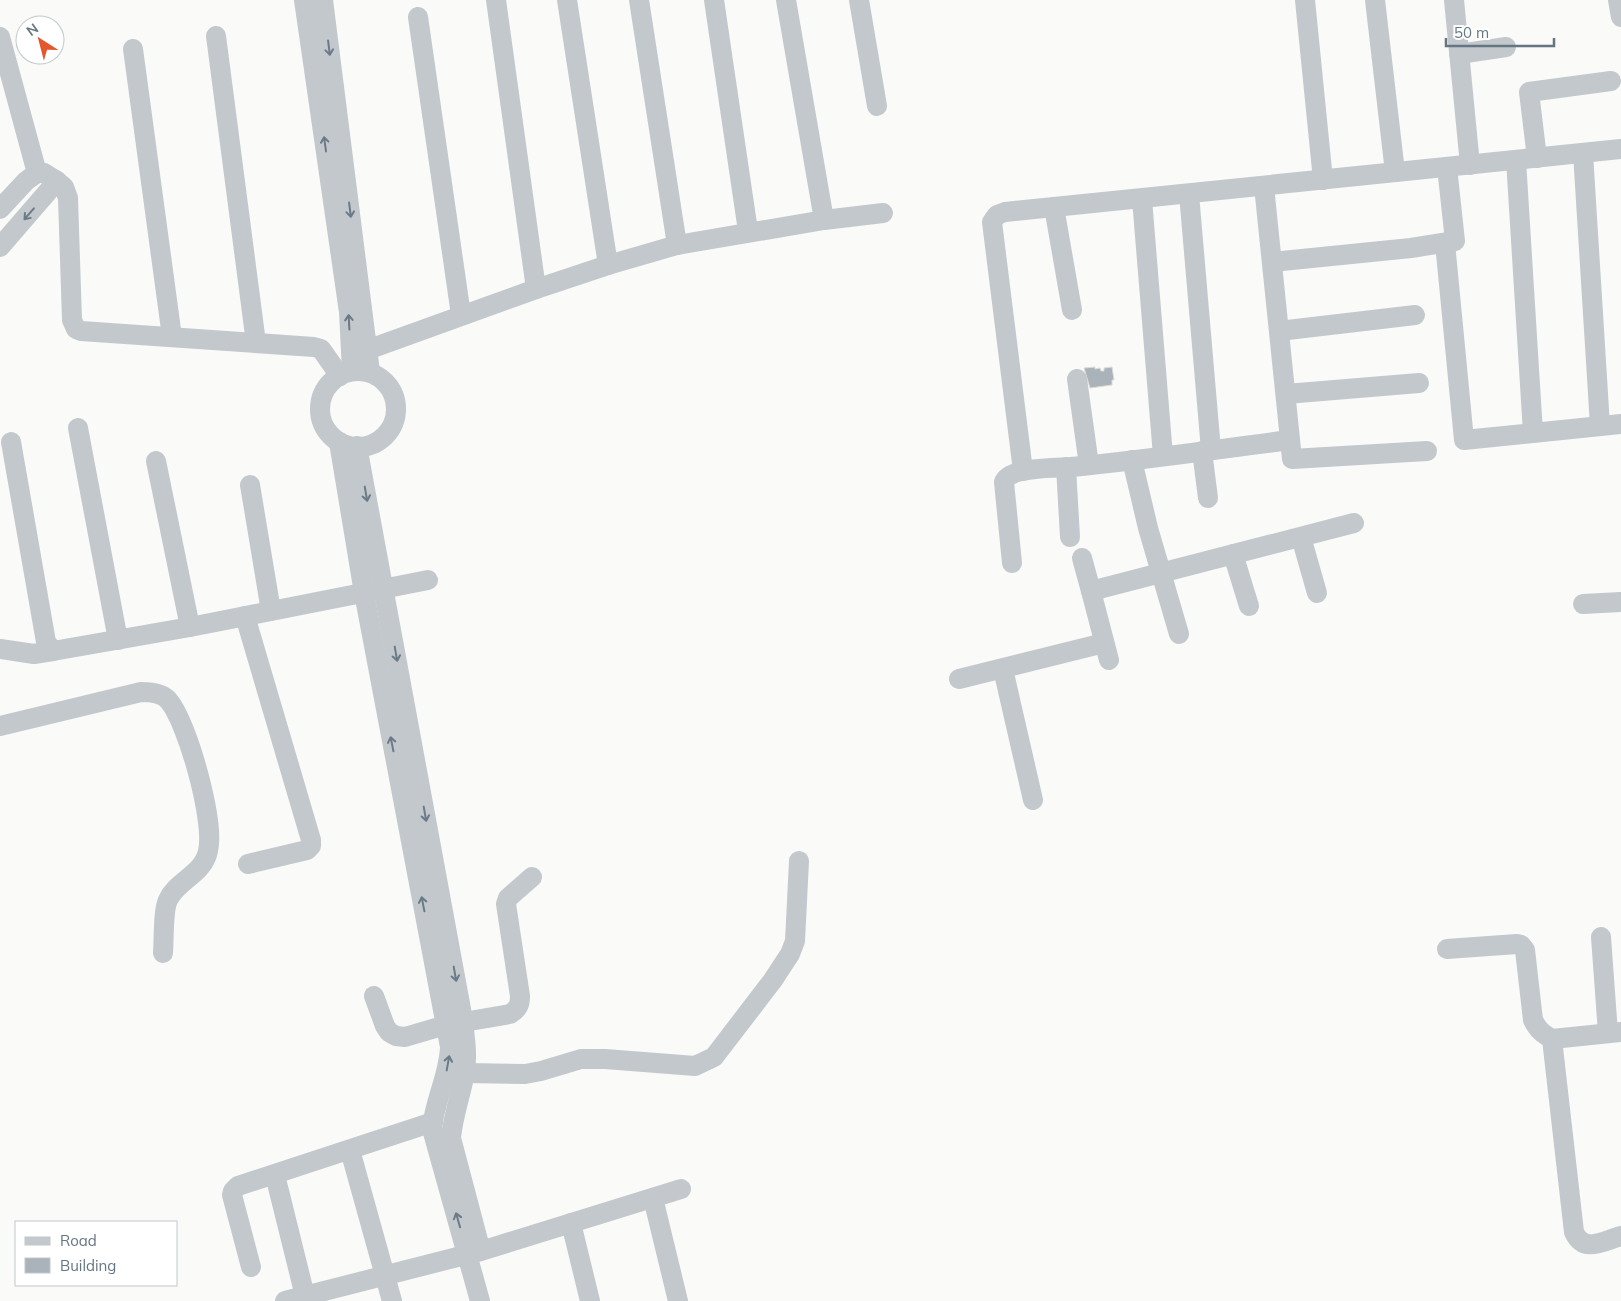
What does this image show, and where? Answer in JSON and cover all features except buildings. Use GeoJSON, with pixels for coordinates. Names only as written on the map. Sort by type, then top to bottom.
{"type":"FeatureCollection","features":[{"type":"Feature","properties":{"kind":"street"},"geometry":{"type":"LineString","coordinates":[[304,0],[349,312],[354,373]]}},
{"type":"Feature","properties":{"kind":"street"},"geometry":{"type":"LineString","coordinates":[[0,209],[26,181],[37,173],[44,173],[64,187],[68,198],[73,325],[76,329],[81,331],[314,346],[354,373],[381,378],[392,391],[397,408],[395,419],[383,438],[373,444],[348,444],[330,434],[323,424],[320,412],[321,399],[326,388],[335,379],[354,373],[367,350],[323,0]]}},
{"type":"Feature","properties":{"kind":"street"},"geometry":{"type":"LineString","coordinates":[[496,0],[536,289]]}},
{"type":"Feature","properties":{"kind":"street"},"geometry":{"type":"LineString","coordinates":[[567,0],[608,265]]}},
{"type":"Feature","properties":{"kind":"street"},"geometry":{"type":"LineString","coordinates":[[639,0],[677,244]]}},
{"type":"Feature","properties":{"kind":"street"},"geometry":{"type":"LineString","coordinates":[[714,0],[748,232]]}},
{"type":"Feature","properties":{"kind":"street"},"geometry":{"type":"LineString","coordinates":[[786,0],[824,220]]}},
{"type":"Feature","properties":{"kind":"street"},"geometry":{"type":"LineString","coordinates":[[859,0],[877,106]]}},
{"type":"Feature","properties":{"kind":"street"},"geometry":{"type":"LineString","coordinates":[[1305,0],[1324,180]]}},
{"type":"Feature","properties":{"kind":"street"},"geometry":{"type":"LineString","coordinates":[[1375,0],[1395,172]]}},
{"type":"Feature","properties":{"kind":"street"},"geometry":{"type":"LineString","coordinates":[[1454,0],[1470,165]]}},
{"type":"Feature","properties":{"kind":"street"},"geometry":{"type":"LineString","coordinates":[[1619,0],[1621,17]]}},
{"type":"Feature","properties":{"kind":"street"},"geometry":{"type":"LineString","coordinates":[[418,17],[461,316]]}},
{"type":"Feature","properties":{"kind":"street"},"geometry":{"type":"LineString","coordinates":[[216,36],[256,343]]}},
{"type":"Feature","properties":{"kind":"street"},"geometry":{"type":"LineString","coordinates":[[0,37],[37,173]]}},
{"type":"Feature","properties":{"kind":"street"},"geometry":{"type":"LineString","coordinates":[[1459,54],[1506,47]]}},
{"type":"Feature","properties":{"kind":"street"},"geometry":{"type":"LineString","coordinates":[[133,48],[172,337]]}},
{"type":"Feature","properties":{"kind":"street"},"geometry":{"type":"LineString","coordinates":[[1537,158],[1529,92],[1611,81]]}},
{"type":"Feature","properties":{"kind":"street"},"geometry":{"type":"LineString","coordinates":[[1022,471],[992,222],[998,215],[1005,212],[1621,149]]}},
{"type":"Feature","properties":{"kind":"street"},"geometry":{"type":"LineString","coordinates":[[1583,153],[1600,426]]}},
{"type":"Feature","properties":{"kind":"street"},"geometry":{"type":"LineString","coordinates":[[1516,160],[1532,433]]}},
{"type":"Feature","properties":{"kind":"street"},"geometry":{"type":"LineString","coordinates":[[1272,262],[1411,248],[1455,241],[1448,167]]}},
{"type":"Feature","properties":{"kind":"street"},"geometry":{"type":"LineString","coordinates":[[0,247],[58,181]]}},
{"type":"Feature","properties":{"kind":"street"},"geometry":{"type":"LineString","coordinates":[[1264,186],[1292,459],[1427,451]]}},
{"type":"Feature","properties":{"kind":"street"},"geometry":{"type":"LineString","coordinates":[[1189,194],[1207,451],[1208,498]]}},
{"type":"Feature","properties":{"kind":"street"},"geometry":{"type":"LineString","coordinates":[[1142,198],[1163,456]]}},
{"type":"Feature","properties":{"kind":"street"},"geometry":{"type":"LineString","coordinates":[[1054,208],[1072,310]]}},
{"type":"Feature","properties":{"kind":"street"},"geometry":{"type":"LineString","coordinates":[[367,350],[536,289],[677,244],[824,220],[883,213]]}},
{"type":"Feature","properties":{"kind":"street"},"geometry":{"type":"LineString","coordinates":[[1445,243],[1464,440],[1621,424]]}},
{"type":"Feature","properties":{"kind":"street"},"geometry":{"type":"LineString","coordinates":[[1279,331],[1416,315]]}},
{"type":"Feature","properties":{"kind":"street"},"geometry":{"type":"LineString","coordinates":[[1077,379],[1089,465]]}},
{"type":"Feature","properties":{"kind":"street"},"geometry":{"type":"LineString","coordinates":[[1286,394],[1419,383]]}},
{"type":"Feature","properties":{"kind":"street"},"geometry":{"type":"LineString","coordinates":[[78,428],[118,640]]}},
{"type":"Feature","properties":{"kind":"street"},"geometry":{"type":"LineString","coordinates":[[1012,563],[1004,482],[1008,475],[1022,471],[1089,465],[1290,440]]}},
{"type":"Feature","properties":{"kind":"street"},"geometry":{"type":"LineString","coordinates":[[11,442],[46,642],[53,651]]}},
{"type":"Feature","properties":{"kind":"street"},"geometry":{"type":"LineString","coordinates":[[348,444],[384,590],[454,1024],[450,1061],[436,1106],[432,1129],[474,1253],[494,1301]]}},
{"type":"Feature","properties":{"kind":"street"},"geometry":{"type":"LineString","coordinates":[[348,444],[364,593],[454,1024],[466,1047],[465,1072],[452,1123],[451,1138],[474,1253],[480,1301]]}},
{"type":"Feature","properties":{"kind":"street"},"geometry":{"type":"LineString","coordinates":[[1132,460],[1148,528],[1178,634]]}},
{"type":"Feature","properties":{"kind":"street"},"geometry":{"type":"LineString","coordinates":[[156,461],[190,627]]}},
{"type":"Feature","properties":{"kind":"street"},"geometry":{"type":"LineString","coordinates":[[1066,467],[1070,537]]}},
{"type":"Feature","properties":{"kind":"street"},"geometry":{"type":"LineString","coordinates":[[250,485],[271,611]]}},
{"type":"Feature","properties":{"kind":"street"},"geometry":{"type":"LineString","coordinates":[[1091,590],[1354,523]]}},
{"type":"Feature","properties":{"kind":"street"},"geometry":{"type":"LineString","coordinates":[[1301,536],[1318,593]]}},
{"type":"Feature","properties":{"kind":"street"},"geometry":{"type":"LineString","coordinates":[[1233,554],[1249,606]]}},
{"type":"Feature","properties":{"kind":"street"},"geometry":{"type":"LineString","coordinates":[[959,679],[1002,668],[1107,652],[1082,558]]}},
{"type":"Feature","properties":{"kind":"street"},"geometry":{"type":"LineString","coordinates":[[1,646],[34,654],[190,627],[428,580]]}},
{"type":"Feature","properties":{"kind":"street"},"geometry":{"type":"LineString","coordinates":[[1583,604],[1621,602]]}},
{"type":"Feature","properties":{"kind":"street"},"geometry":{"type":"LineString","coordinates":[[245,616],[311,840],[311,846],[307,850],[248,864]]}},
{"type":"Feature","properties":{"kind":"street"},"geometry":{"type":"LineString","coordinates":[[1002,668],[1033,800]]}},
{"type":"Feature","properties":{"kind":"street"},"geometry":{"type":"LineString","coordinates":[[0,726],[141,692],[154,692],[169,700],[184,729],[208,818],[210,838],[203,865],[172,893],[167,901],[163,953]]}},
{"type":"Feature","properties":{"kind":"street"},"geometry":{"type":"LineString","coordinates":[[465,1072],[525,1074],[541,1072],[581,1059],[695,1066],[714,1057],[773,980],[790,954],[795,941],[799,861]]}},
{"type":"Feature","properties":{"kind":"street"},"geometry":{"type":"LineString","coordinates":[[374,996],[384,1026],[396,1036],[405,1037],[454,1024],[510,1014],[516,1011],[520,1004],[506,904],[508,898],[532,877]]}},
{"type":"Feature","properties":{"kind":"street"},"geometry":{"type":"LineString","coordinates":[[1447,949],[1521,945],[1525,950],[1533,1020],[1542,1034],[1552,1039],[1614,1032],[1601,937]]}},
{"type":"Feature","properties":{"kind":"street"},"geometry":{"type":"LineString","coordinates":[[1552,1039],[1574,1232],[1577,1239],[1589,1246],[1621,1236]]}},
{"type":"Feature","properties":{"kind":"street"},"geometry":{"type":"LineString","coordinates":[[251,1267],[232,1195],[238,1186],[433,1122]]}},
{"type":"Feature","properties":{"kind":"street"},"geometry":{"type":"LineString","coordinates":[[350,1150],[392,1301]]}},
{"type":"Feature","properties":{"kind":"street"},"geometry":{"type":"LineString","coordinates":[[274,1175],[305,1296]]}},
{"type":"Feature","properties":{"kind":"street"},"geometry":{"type":"LineString","coordinates":[[285,1301],[305,1296],[326,1296],[386,1275],[474,1253],[681,1189]]}},
{"type":"Feature","properties":{"kind":"street"},"geometry":{"type":"LineString","coordinates":[[653,1198],[678,1301]]}},
{"type":"Feature","properties":{"kind":"street"},"geometry":{"type":"LineString","coordinates":[[571,1223],[590,1301]]}}]}
